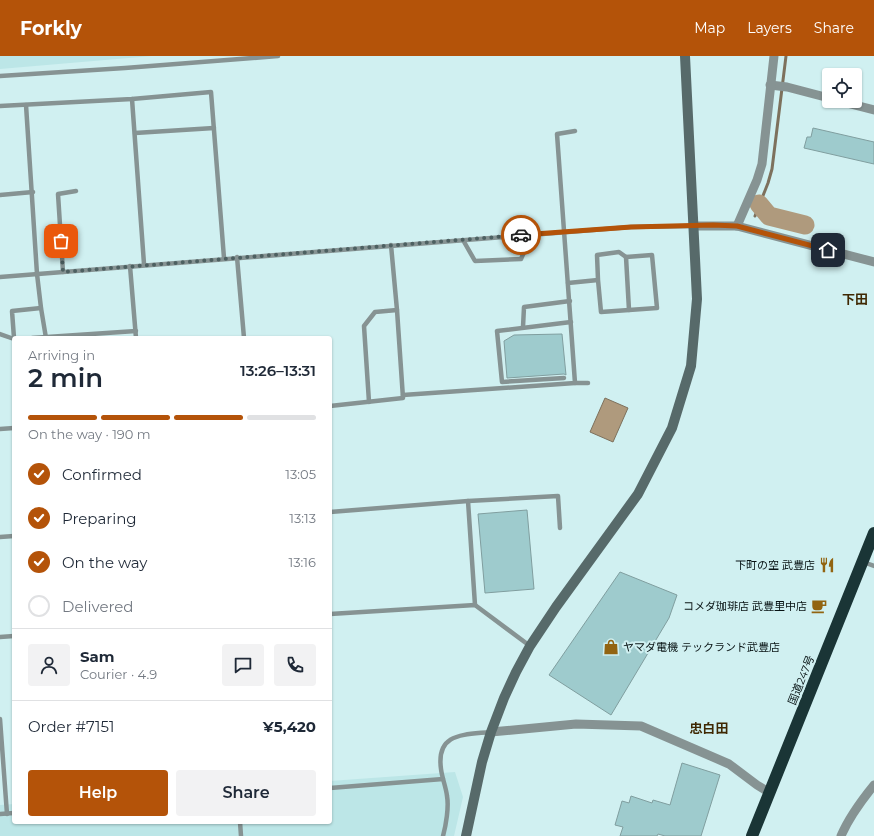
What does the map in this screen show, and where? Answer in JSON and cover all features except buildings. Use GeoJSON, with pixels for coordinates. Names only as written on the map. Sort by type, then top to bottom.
{"type":"FeatureCollection","features":[{"type":"Feature","properties":{"kind":"highway","name":"国道247号"},"geometry":{"type":"LineString","coordinates":[[752,836],[869,564],[874,533]]}},
{"type":"Feature","properties":{"kind":"street"},"geometry":{"type":"LineString","coordinates":[[466,836],[482,762],[491,732],[516,672],[530,646],[556,607],[638,494],[672,428],[691,366],[697,299],[688,142],[685,56]]}},
{"type":"Feature","properties":{"kind":"street"},"geometry":{"type":"LineString","coordinates":[[737,226],[760,171],[773,86],[774,56]]}},
{"type":"Feature","properties":{"kind":"street"},"geometry":{"type":"LineString","coordinates":[[773,86],[787,87],[822,96]]}},
{"type":"Feature","properties":{"kind":"street"},"geometry":{"type":"LineString","coordinates":[[862,107],[874,110]]}},
{"type":"Feature","properties":{"kind":"street"},"geometry":{"type":"LineString","coordinates":[[693,226],[737,226],[874,262]]}},
{"type":"Feature","properties":{"kind":"street"},"geometry":{"type":"LineString","coordinates":[[491,732],[576,724],[641,726],[729,764],[770,793]]}},
{"type":"Feature","properties":{"kind":"street"},"geometry":{"type":"LineString","coordinates":[[841,836],[861,801],[874,785]]}},
{"type":"Feature","properties":{"kind":"lane"},"geometry":{"type":"LineString","coordinates":[[0,76],[278,56]]}},
{"type":"Feature","properties":{"kind":"lane"},"geometry":{"type":"LineString","coordinates":[[0,106],[132,99],[211,92],[224,258]]}},
{"type":"Feature","properties":{"kind":"lane"},"geometry":{"type":"LineString","coordinates":[[132,99],[144,264]]}},
{"type":"Feature","properties":{"kind":"lane"},"geometry":{"type":"LineString","coordinates":[[26,105],[33,192],[37,274],[46,336]]}},
{"type":"Feature","properties":{"kind":"lane"},"geometry":{"type":"LineString","coordinates":[[135,133],[214,128]]}},
{"type":"Feature","properties":{"kind":"lane"},"geometry":{"type":"LineString","coordinates":[[575,131],[557,134],[575,383]]}},
{"type":"Feature","properties":{"kind":"lane"},"geometry":{"type":"LineString","coordinates":[[63,272],[58,194],[76,191]]}},
{"type":"Feature","properties":{"kind":"lane"},"geometry":{"type":"LineString","coordinates":[[0,195],[33,192]]}},
{"type":"Feature","properties":{"kind":"lane"},"geometry":{"type":"LineString","coordinates":[[0,277],[144,264],[532,234],[631,227],[693,226]]}},
{"type":"Feature","properties":{"kind":"lane"},"geometry":{"type":"LineString","coordinates":[[463,240],[475,261],[521,259],[532,234]]}},
{"type":"Feature","properties":{"kind":"lane"},"geometry":{"type":"LineString","coordinates":[[332,406],[403,398],[391,245]]}},
{"type":"Feature","properties":{"kind":"lane"},"geometry":{"type":"LineString","coordinates":[[619,252],[626,257],[652,255],[657,308],[601,312],[598,280],[597,255],[619,252]]}},
{"type":"Feature","properties":{"kind":"lane"},"geometry":{"type":"LineString","coordinates":[[237,257],[244,336]]}},
{"type":"Feature","properties":{"kind":"lane"},"geometry":{"type":"LineString","coordinates":[[626,257],[629,310]]}},
{"type":"Feature","properties":{"kind":"lane"},"geometry":{"type":"LineString","coordinates":[[130,266],[136,336]]}},
{"type":"Feature","properties":{"kind":"lane"},"geometry":{"type":"LineString","coordinates":[[568,283],[598,280]]}},
{"type":"Feature","properties":{"kind":"lane"},"geometry":{"type":"LineString","coordinates":[[523,327],[524,307],[570,302]]}},
{"type":"Feature","properties":{"kind":"lane"},"geometry":{"type":"LineString","coordinates":[[14,336],[12,311],[41,308]]}},
{"type":"Feature","properties":{"kind":"lane"},"geometry":{"type":"LineString","coordinates":[[369,402],[364,326],[375,312],[397,310]]}},
{"type":"Feature","properties":{"kind":"lane"},"geometry":{"type":"LineString","coordinates":[[564,378],[502,382],[496,331],[571,322]]}},
{"type":"Feature","properties":{"kind":"lane"},"geometry":{"type":"LineString","coordinates":[[72,336],[136,331]]}},
{"type":"Feature","properties":{"kind":"lane"},"geometry":{"type":"LineString","coordinates":[[0,334],[12,337]]}},
{"type":"Feature","properties":{"kind":"lane"},"geometry":{"type":"LineString","coordinates":[[403,394],[588,383]]}},
{"type":"Feature","properties":{"kind":"lane"},"geometry":{"type":"LineString","coordinates":[[0,429],[12,428]]}},
{"type":"Feature","properties":{"kind":"lane"},"geometry":{"type":"LineString","coordinates":[[332,512],[468,501],[558,496],[560,528]]}},
{"type":"Feature","properties":{"kind":"lane"},"geometry":{"type":"LineString","coordinates":[[468,501],[475,605]]}},
{"type":"Feature","properties":{"kind":"lane"},"geometry":{"type":"LineString","coordinates":[[0,537],[12,536]]}},
{"type":"Feature","properties":{"kind":"lane"},"geometry":{"type":"LineString","coordinates":[[332,614],[475,605],[530,646]]}},
{"type":"Feature","properties":{"kind":"lane"},"geometry":{"type":"LineString","coordinates":[[0,637],[12,636]]}},
{"type":"Feature","properties":{"kind":"lane"},"geometry":{"type":"LineString","coordinates":[[0,719],[6,814]]}},
{"type":"Feature","properties":{"kind":"lane"},"geometry":{"type":"LineString","coordinates":[[443,836],[448,798],[443,779],[440,756],[444,745],[452,738],[467,734],[491,732]]}},
{"type":"Feature","properties":{"kind":"lane"},"geometry":{"type":"LineString","coordinates":[[332,788],[443,779]]}},
{"type":"Feature","properties":{"kind":"lane"},"geometry":{"type":"LineString","coordinates":[[0,814],[12,813]]}},
{"type":"Feature","properties":{"kind":"lane"},"geometry":{"type":"LineString","coordinates":[[240,824],[241,836]]}},
{"type":"Feature","properties":{"kind":"shaded area"},"geometry":{"type":"Polygon","coordinates":[[[0,56],[152,56],[0,69],[0,56]]]}},
{"type":"Feature","properties":{"kind":"shaded area"},"geometry":{"type":"Polygon","coordinates":[[[605,398],[628,408],[613,442],[590,432],[605,398]]]}},
{"type":"Feature","properties":{"kind":"shaded area"},"geometry":{"type":"Polygon","coordinates":[[[455,772],[463,797],[454,836],[0,836],[0,805],[12,804],[12,824],[332,824],[332,781],[455,772]]]}},
{"type":"Feature","properties":{"kind":"waterway"},"geometry":{"type":"LineString","coordinates":[[755,216],[772,169],[786,56]]}},
{"type":"Feature","properties":{"kind":"waterway"},"geometry":{"type":"LineString","coordinates":[[759,204],[769,216],[805,225]]}},
{"type":"Feature","properties":{"kind":"way so far"},"geometry":{"type":"LineString","coordinates":[[61,241],[63,272],[144,264],[521,235]]}},
{"type":"Feature","properties":{"kind":"place","name":"下町の空 武豊店"},"geometry":{"type":"Point","coordinates":[827,565]}},
{"type":"Feature","properties":{"kind":"place","name":"コメダ珈琲店 武豊里中店"},"geometry":{"type":"Point","coordinates":[819,606]}},
{"type":"Feature","properties":{"kind":"place","name":"ヤマダ電機 テックランド武豊店"},"geometry":{"type":"Point","coordinates":[611,647]}},
{"type":"Feature","properties":{"kind":"district","name":"下田"},"geometry":{"type":"Point","coordinates":[855,299]}},
{"type":"Feature","properties":{"kind":"district","name":"忠白田"},"geometry":{"type":"Point","coordinates":[709,728]}},
{"type":"Feature","properties":{"kind":"route"},"geometry":{"type":"LineString","coordinates":[[521,235],[631,227],[713,225],[737,226],[828,250]]}}]}
